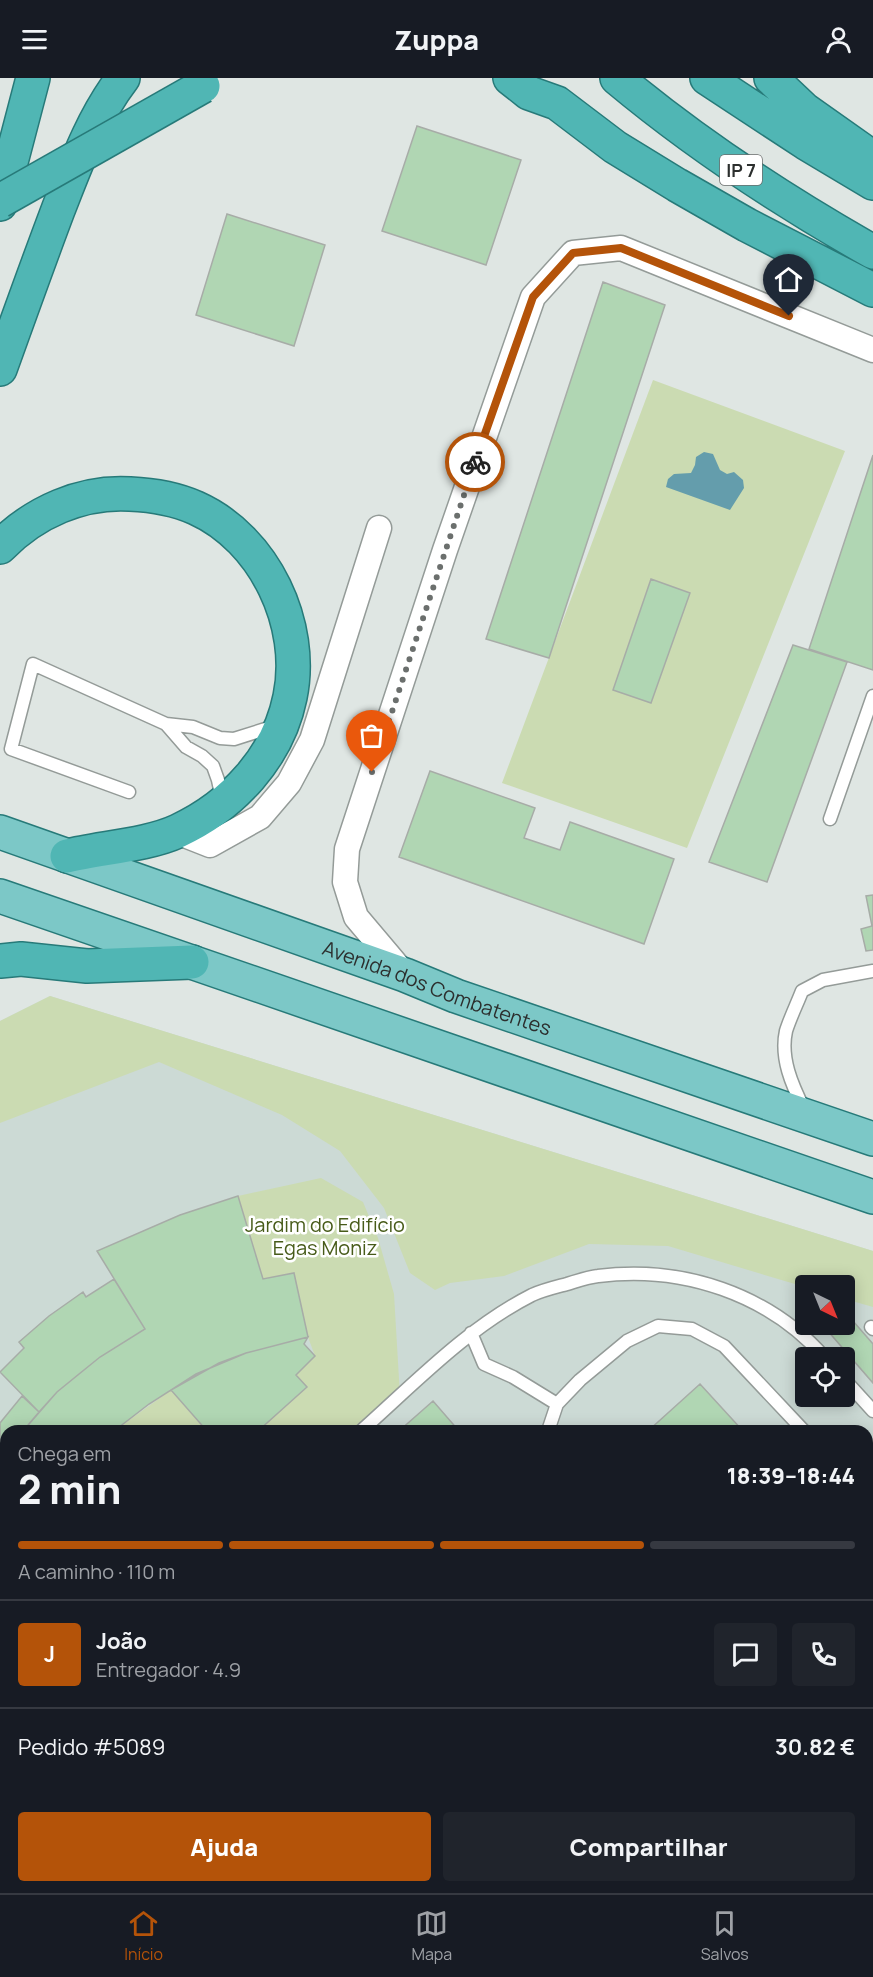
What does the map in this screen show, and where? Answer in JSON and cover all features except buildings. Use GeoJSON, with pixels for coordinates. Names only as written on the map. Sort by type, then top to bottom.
{"type":"FeatureCollection","features":[{"type":"Feature","properties":{"kind":"highway"},"geometry":{"type":"LineString","coordinates":[[0,202],[33,78]]}},
{"type":"Feature","properties":{"kind":"highway"},"geometry":{"type":"LineString","coordinates":[[0,369],[74,167],[90,133],[123,78]]}},
{"type":"Feature","properties":{"kind":"highway"},"geometry":{"type":"LineString","coordinates":[[0,202],[218,78]]}},
{"type":"Feature","properties":{"kind":"highway"},"geometry":{"type":"LineString","coordinates":[[510,78],[529,93],[548,91],[615,147],[677,185],[747,225],[873,290]]}},
{"type":"Feature","properties":{"kind":"highway","name":"IP 7"},"geometry":{"type":"LineString","coordinates":[[617,78],[701,143],[798,209],[873,252]]}},
{"type":"Feature","properties":{"kind":"highway"},"geometry":{"type":"LineString","coordinates":[[707,78],[796,137],[873,183]]}},
{"type":"Feature","properties":{"kind":"highway"},"geometry":{"type":"LineString","coordinates":[[771,78],[805,110],[873,158]]}},
{"type":"Feature","properties":{"kind":"highway"},"geometry":{"type":"LineString","coordinates":[[0,547],[24,526],[52,509],[80,498],[112,493],[141,494],[168,499],[197,509],[225,526],[247,546],[260,562],[281,601],[290,631],[294,662],[290,697],[282,724],[269,751],[251,776],[223,804],[177,832],[146,841],[67,856]]}},
{"type":"Feature","properties":{"kind":"highway"},"geometry":{"type":"LineString","coordinates":[[0,962],[21,959],[87,966],[192,962]]}},
{"type":"Feature","properties":{"kind":"main road","name":"Avenida dos Combatentes"},"geometry":{"type":"LineString","coordinates":[[0,832],[405,975],[456,996],[873,1139]]}},
{"type":"Feature","properties":{"kind":"main road"},"geometry":{"type":"LineString","coordinates":[[0,896],[873,1197]]}},
{"type":"Feature","properties":{"kind":"street"},"geometry":{"type":"LineString","coordinates":[[405,975],[356,917],[345,882],[347,849],[445,550],[533,297],[573,253],[621,248],[873,350]]}},
{"type":"Feature","properties":{"kind":"street"},"geometry":{"type":"LineString","coordinates":[[177,832],[210,845],[260,817],[289,783],[312,740],[379,528]]}},
{"type":"Feature","properties":{"kind":"lane"},"geometry":{"type":"LineString","coordinates":[[129,792],[11,749],[33,664],[166,724],[193,727],[220,738],[234,739],[282,724]]}},
{"type":"Feature","properties":{"kind":"lane"},"geometry":{"type":"LineString","coordinates":[[830,819],[873,696]]}},
{"type":"Feature","properties":{"kind":"lane"},"geometry":{"type":"LineString","coordinates":[[166,724],[186,747],[202,756],[213,766],[223,804]]}},
{"type":"Feature","properties":{"kind":"lane"},"geometry":{"type":"LineString","coordinates":[[809,1118],[795,1090],[784,1055],[786,1031],[802,991],[823,980],[868,970],[873,971]]}},
{"type":"Feature","properties":{"kind":"lane"},"geometry":{"type":"LineString","coordinates":[[368,1425],[471,1333],[534,1294],[597,1276],[664,1274],[714,1285],[761,1305],[816,1347]]}},
{"type":"Feature","properties":{"kind":"lane"},"geometry":{"type":"LineString","coordinates":[[550,1425],[557,1404],[580,1380],[627,1341],[657,1326],[692,1329],[724,1346],[798,1425]]}},
{"type":"Feature","properties":{"kind":"lane"},"geometry":{"type":"LineString","coordinates":[[471,1333],[484,1364],[513,1377],[557,1404]]}},
{"type":"Feature","properties":{"kind":"lane"},"geometry":{"type":"LineString","coordinates":[[855,1391],[873,1411]]}},
{"type":"Feature","properties":{"kind":"shaded area"},"geometry":{"type":"Polygon","coordinates":[[[50,996],[873,1251],[873,1425],[0,1425],[0,1021],[50,996]]]}},
{"type":"Feature","properties":{"kind":"green space"},"geometry":{"type":"Polygon","coordinates":[[[653,380],[845,451],[687,848],[502,783],[653,380]]]}},
{"type":"Feature","properties":{"kind":"green space"},"geometry":{"type":"Polygon","coordinates":[[[50,996],[873,1251],[873,1307],[855,1302],[855,1275],[795,1275],[795,1284],[668,1246],[589,1244],[504,1276],[450,1283],[435,1290],[410,1273],[384,1208],[340,1151],[282,1115],[159,1062],[0,1123],[0,1021],[50,996]]]}},
{"type":"Feature","properties":{"kind":"green space","name":"Jardim do Edifício Egas Moniz"},"geometry":{"type":"Polygon","coordinates":[[[321,1178],[363,1202],[378,1238],[394,1294],[400,1396],[366,1425],[265,1425],[306,1387],[296,1375],[315,1356],[308,1337],[294,1273],[263,1279],[238,1196],[321,1178]]]}},
{"type":"Feature","properties":{"kind":"green space"},"geometry":{"type":"Polygon","coordinates":[[[171,1390],[202,1425],[122,1425],[171,1390]]]}},
{"type":"Feature","properties":{"kind":"water"},"geometry":{"type":"Polygon","coordinates":[[[704,452],[713,454],[720,470],[727,474],[734,472],[743,480],[744,488],[730,510],[666,487],[668,479],[674,474],[691,473],[696,457],[704,452]]]}},
{"type":"Feature","properties":{"kind":"way so far"},"geometry":{"type":"LineString","coordinates":[[372,772],[475,462]]}},
{"type":"Feature","properties":{"kind":"route"},"geometry":{"type":"LineString","coordinates":[[475,462],[533,297],[573,253],[621,248],[789,316]]}}]}
